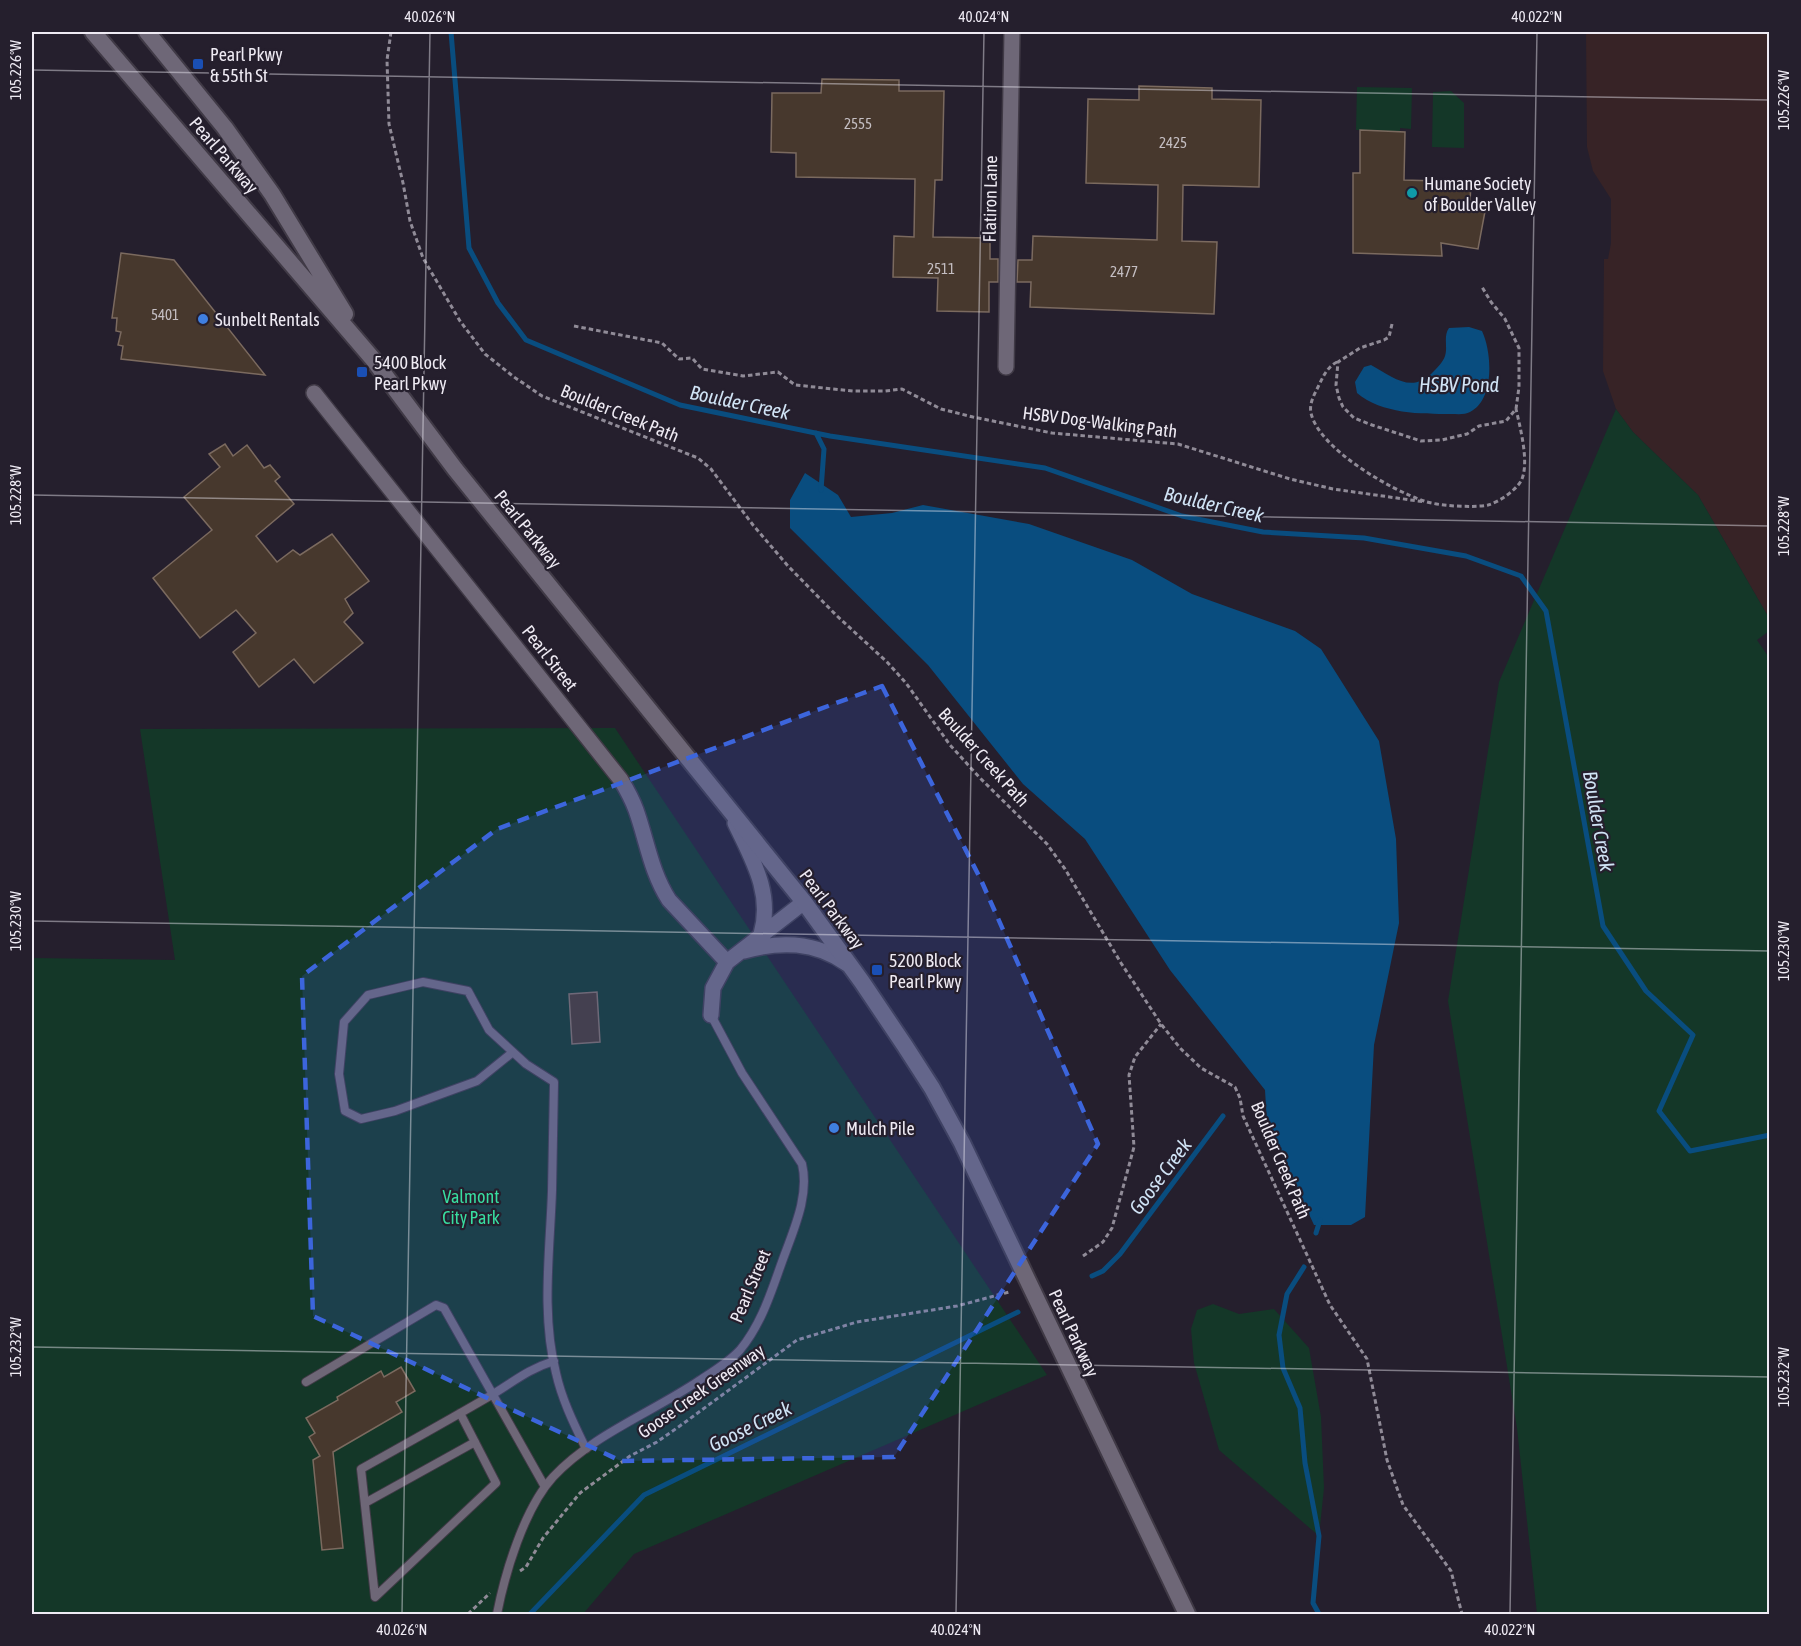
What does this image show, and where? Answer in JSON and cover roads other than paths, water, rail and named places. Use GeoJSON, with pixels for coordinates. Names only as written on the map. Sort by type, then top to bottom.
{"type":"FeatureCollection","features":[{"type":"Feature","properties":{"kind":"main road","name":"Pearl Parkway"},"geometry":{"type":"LineString","coordinates":[[93,32],[372,358],[455,469],[804,902],[852,968],[932,1088],[962,1143],[1187,1614]]}},
{"type":"Feature","properties":{"kind":"main road","name":"Pearl Parkway"},"geometry":{"type":"LineString","coordinates":[[147,32],[225,128],[272,194],[372,358]]}},
{"type":"Feature","properties":{"kind":"street","name":"Flatiron Lane"},"geometry":{"type":"LineString","coordinates":[[1006,367],[1012,32]]}},
{"type":"Feature","properties":{"kind":"street","name":"Pearl Street"},"geometry":{"type":"LineString","coordinates":[[314,393],[621,780],[637,812],[652,869],[669,900],[733,957]]}},
{"type":"Feature","properties":{"kind":"street"},"geometry":{"type":"LineString","coordinates":[[729,809],[763,889],[765,914],[761,934]]}},
{"type":"Feature","properties":{"kind":"street","name":"Pearl Street"},"geometry":{"type":"LineString","coordinates":[[711,1015],[713,988],[718,976],[733,957],[804,902]]}},
{"type":"Feature","properties":{"kind":"street"},"geometry":{"type":"LineString","coordinates":[[733,957],[762,947],[804,945],[829,952],[852,968]]}},
{"type":"Feature","properties":{"kind":"lane"},"geometry":{"type":"LineString","coordinates":[[513,1052],[477,1081],[395,1110],[361,1119],[345,1111],[339,1074],[344,1022],[368,995],[423,982],[468,991],[489,1030],[513,1052],[526,1064],[554,1082],[548,1318],[555,1372],[568,1412],[586,1449]]}},
{"type":"Feature","properties":{"kind":"lane","name":"Pearl Street"},"geometry":{"type":"LineString","coordinates":[[497,1614],[505,1581],[531,1510],[545,1487],[566,1465],[586,1449],[688,1389],[730,1360],[739,1351],[765,1310],[794,1229],[804,1186],[802,1164],[742,1073],[711,1015]]}},
{"type":"Feature","properties":{"kind":"lane"},"geometry":{"type":"LineString","coordinates":[[306,1382],[436,1305],[444,1308],[545,1487]]}},
{"type":"Feature","properties":{"kind":"lane"},"geometry":{"type":"LineString","coordinates":[[460,1413],[496,1483],[375,1597],[361,1469],[460,1413],[493,1395],[537,1366],[554,1361]]}},
{"type":"Feature","properties":{"kind":"lane"},"geometry":{"type":"LineString","coordinates":[[365,1503],[475,1442]]}},
{"type":"Feature","properties":{"kind":"water","name":"HSBV Pond"},"geometry":{"type":"Polygon","coordinates":[[[1469,327],[1482,331],[1489,363],[1484,397],[1470,412],[1466,414],[1427,414],[1390,409],[1367,400],[1357,393],[1355,382],[1364,367],[1371,365],[1402,382],[1418,382],[1426,378],[1444,358],[1446,334],[1449,328],[1469,327]]]}},
{"type":"Feature","properties":{"kind":"water"},"geometry":{"type":"Polygon","coordinates":[[[805,473],[838,495],[851,517],[892,513],[923,505],[1029,524],[1132,560],[1192,594],[1295,631],[1321,649],[1379,741],[1396,839],[1399,923],[1374,1045],[1365,1217],[1351,1225],[1314,1225],[1267,1123],[1265,1090],[1170,970],[1085,839],[1023,784],[928,665],[790,528],[790,500],[805,473]]]}},
{"type":"Feature","properties":{"kind":"waterway","name":"Boulder Creek"},"geometry":{"type":"LineString","coordinates":[[451,32],[469,248],[498,303],[526,340],[680,405],[830,436],[1045,468],[1182,516],[1263,532],[1364,538],[1466,556],[1521,576],[1546,611],[1603,926],[1646,991],[1693,1035],[1659,1111],[1690,1151],[1770,1135]]}},
{"type":"Feature","properties":{"kind":"waterway"},"geometry":{"type":"LineString","coordinates":[[816,433],[824,449],[821,490]]}},
{"type":"Feature","properties":{"kind":"waterway","name":"Goose Creek"},"geometry":{"type":"LineString","coordinates":[[1092,1276],[1103,1271],[1120,1254],[1223,1116]]}},
{"type":"Feature","properties":{"kind":"waterway"},"geometry":{"type":"LineString","coordinates":[[1316,1233],[1320,1220]]}},
{"type":"Feature","properties":{"kind":"waterway"},"geometry":{"type":"LineString","coordinates":[[1304,1267],[1287,1294],[1279,1335],[1283,1368],[1300,1408],[1305,1463],[1319,1536],[1313,1603],[1319,1614]]}},
{"type":"Feature","properties":{"kind":"waterway","name":"Goose Creek"},"geometry":{"type":"LineString","coordinates":[[530,1614],[644,1495],[1018,1312]]}},
{"type":"Feature","properties":{"kind":"place","name":"Pearl Pkwy & 55th St"},"geometry":{"type":"Point","coordinates":[198,64]}},
{"type":"Feature","properties":{"kind":"place","name":"Humane Society of Boulder Valley"},"geometry":{"type":"Point","coordinates":[1412,193]}},
{"type":"Feature","properties":{"kind":"place","name":"Sunbelt Rentals"},"geometry":{"type":"Point","coordinates":[203,319]}},
{"type":"Feature","properties":{"kind":"place","name":"5400 Block Pearl Pkwy"},"geometry":{"type":"Point","coordinates":[362,372]}},
{"type":"Feature","properties":{"kind":"place","name":"5200 Block Pearl Pkwy"},"geometry":{"type":"Point","coordinates":[877,970]}},
{"type":"Feature","properties":{"kind":"place","name":"Mulch Pile"},"geometry":{"type":"Point","coordinates":[834,1128]}},
{"type":"Feature","properties":{"kind":"park label","name":"Valmont City Park"},"geometry":{"type":"Point","coordinates":[471,1206]}}]}
